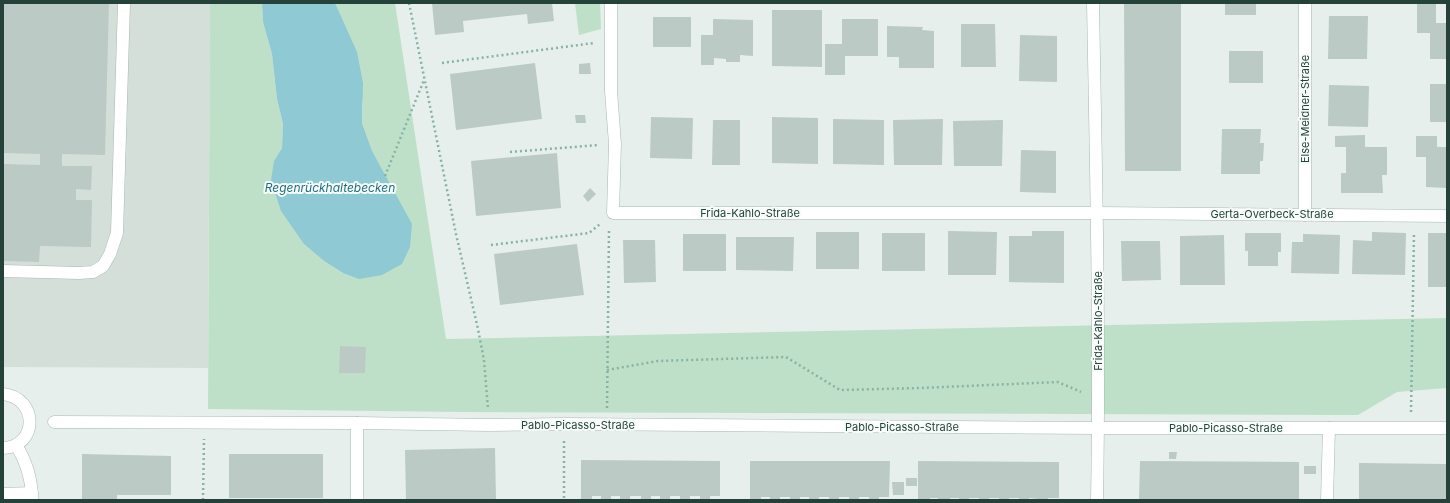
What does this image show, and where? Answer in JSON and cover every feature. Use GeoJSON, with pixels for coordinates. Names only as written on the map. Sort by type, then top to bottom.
{"type":"FeatureCollection","features":[{"type":"Feature","properties":{"kind":"street"},"geometry":{"type":"LineString","coordinates":[[3,271],[93,272],[103,266],[110,254],[117,234],[124,3]]}},
{"type":"Feature","properties":{"kind":"street"},"geometry":{"type":"LineString","coordinates":[[610,3],[611,91],[615,144],[613,213]]}},
{"type":"Feature","properties":{"kind":"street","name":"Frida-Kahlo-Straße"},"geometry":{"type":"LineString","coordinates":[[1093,3],[1097,213],[1097,500]]}},
{"type":"Feature","properties":{"kind":"street","name":"Else-Meidner-Straße"},"geometry":{"type":"LineString","coordinates":[[1305,3],[1305,215]]}},
{"type":"Feature","properties":{"kind":"street","name":"Frida-Kahlo-Straße"},"geometry":{"type":"LineString","coordinates":[[613,213],[1097,213]]}},
{"type":"Feature","properties":{"kind":"street","name":"Gerta-Overbeck-Straße"},"geometry":{"type":"LineString","coordinates":[[1097,213],[1447,216]]}},
{"type":"Feature","properties":{"kind":"street"},"geometry":{"type":"LineString","coordinates":[[3,394],[19,399],[29,414],[30,422],[28,431],[23,439],[16,445],[3,448]]}},
{"type":"Feature","properties":{"kind":"street","name":"Pablo-Picasso-Straße"},"geometry":{"type":"LineString","coordinates":[[54,422],[357,422],[489,425],[606,424],[1098,428],[1447,428]]}},
{"type":"Feature","properties":{"kind":"street"},"geometry":{"type":"LineString","coordinates":[[357,422],[357,500]]}},
{"type":"Feature","properties":{"kind":"street"},"geometry":{"type":"LineString","coordinates":[[1327,500],[1329,428]]}},
{"type":"Feature","properties":{"kind":"street"},"geometry":{"type":"LineString","coordinates":[[3,494],[32,497],[23,456],[16,445]]}},
{"type":"Feature","properties":{"kind":"path"},"geometry":{"type":"LineString","coordinates":[[409,3],[456,234],[484,360],[489,425]]}},
{"type":"Feature","properties":{"kind":"path"},"geometry":{"type":"LineString","coordinates":[[442,63],[596,43]]}},
{"type":"Feature","properties":{"kind":"path"},"geometry":{"type":"LineString","coordinates":[[385,176],[424,79]]}},
{"type":"Feature","properties":{"kind":"path"},"geometry":{"type":"LineString","coordinates":[[510,152],[615,144]]}},
{"type":"Feature","properties":{"kind":"path"},"geometry":{"type":"LineString","coordinates":[[491,245],[589,234],[613,213]]}},
{"type":"Feature","properties":{"kind":"path"},"geometry":{"type":"LineString","coordinates":[[606,424],[608,370],[608,231],[613,213]]}},
{"type":"Feature","properties":{"kind":"path"},"geometry":{"type":"LineString","coordinates":[[1411,428],[1415,216]]}},
{"type":"Feature","properties":{"kind":"path"},"geometry":{"type":"LineString","coordinates":[[608,370],[658,361],[786,357],[840,390],[1058,382],[1098,399]]}},
{"type":"Feature","properties":{"kind":"path"},"geometry":{"type":"LineString","coordinates":[[203,500],[204,422]]}},
{"type":"Feature","properties":{"kind":"path"},"geometry":{"type":"LineString","coordinates":[[564,424],[564,500]]}},
{"type":"Feature","properties":{"kind":"shaded area"},"geometry":{"type":"Polygon","coordinates":[[[3,3],[210,3],[208,368],[3,367],[3,3]]]}},
{"type":"Feature","properties":{"kind":"green space"},"geometry":{"type":"Polygon","coordinates":[[[210,3],[262,3],[263,22],[272,54],[277,99],[283,124],[282,148],[274,161],[304,244],[324,261],[343,273],[385,176],[372,152],[362,123],[363,103],[343,24],[335,3],[395,3],[446,339],[1447,318],[1447,388],[1397,392],[1358,415],[462,412],[208,409],[210,3]]]}},
{"type":"Feature","properties":{"kind":"green space"},"geometry":{"type":"Polygon","coordinates":[[[575,3],[600,3],[601,29],[579,35],[575,3]]]}},
{"type":"Feature","properties":{"kind":"water","name":"Regenrückhaltebecken"},"geometry":{"type":"Polygon","coordinates":[[[262,3],[335,3],[357,52],[363,83],[362,123],[372,151],[412,224],[410,247],[402,264],[382,275],[359,279],[343,273],[324,261],[304,244],[281,211],[271,180],[274,161],[282,148],[283,124],[277,99],[272,54],[263,22],[262,3]]]}},
{"type":"Feature","properties":{"kind":"building"},"geometry":{"type":"Polygon","coordinates":[[[3,3],[109,3],[105,155],[62,154],[62,166],[92,166],[91,190],[76,189],[76,200],[92,200],[91,247],[40,246],[39,262],[3,261],[3,164],[40,165],[40,154],[3,153],[3,3]]]}},
{"type":"Feature","properties":{"kind":"building"},"geometry":{"type":"Polygon","coordinates":[[[432,3],[552,3],[554,21],[528,24],[527,14],[463,21],[464,32],[435,35],[432,3]]]}},
{"type":"Feature","properties":{"kind":"building"},"geometry":{"type":"Polygon","coordinates":[[[1124,3],[1181,3],[1181,171],[1125,171],[1124,3]]]}},
{"type":"Feature","properties":{"kind":"building"},"geometry":{"type":"Polygon","coordinates":[[[1225,3],[1256,3],[1256,15],[1225,15],[1225,3]]]}},
{"type":"Feature","properties":{"kind":"building"},"geometry":{"type":"Polygon","coordinates":[[[1417,3],[1436,3],[1436,23],[1447,23],[1447,59],[1430,59],[1430,33],[1417,33],[1417,3]]]}},
{"type":"Feature","properties":{"kind":"building"},"geometry":{"type":"Polygon","coordinates":[[[772,10],[822,10],[822,67],[772,66],[772,10]]]}},
{"type":"Feature","properties":{"kind":"building"},"geometry":{"type":"Polygon","coordinates":[[[1329,16],[1368,16],[1367,59],[1328,59],[1329,16]]]}},
{"type":"Feature","properties":{"kind":"building"},"geometry":{"type":"Polygon","coordinates":[[[653,17],[691,17],[691,47],[653,47],[653,17]]]}},
{"type":"Feature","properties":{"kind":"building"},"geometry":{"type":"Polygon","coordinates":[[[713,19],[753,20],[753,56],[740,55],[740,62],[726,62],[726,59],[714,58],[714,65],[701,65],[701,35],[713,35],[713,19]]]}},
{"type":"Feature","properties":{"kind":"building"},"geometry":{"type":"Polygon","coordinates":[[[842,19],[878,19],[878,56],[845,56],[845,75],[825,75],[825,44],[842,44],[842,19]]]}},
{"type":"Feature","properties":{"kind":"building"},"geometry":{"type":"Polygon","coordinates":[[[961,24],[995,24],[996,67],[961,67],[961,24]]]}},
{"type":"Feature","properties":{"kind":"building"},"geometry":{"type":"Polygon","coordinates":[[[887,26],[923,27],[922,30],[934,31],[934,68],[899,68],[899,57],[887,57],[887,26]]]}},
{"type":"Feature","properties":{"kind":"building"},"geometry":{"type":"Polygon","coordinates":[[[1020,35],[1057,36],[1057,82],[1019,81],[1020,35]]]}},
{"type":"Feature","properties":{"kind":"building"},"geometry":{"type":"Polygon","coordinates":[[[1229,51],[1263,51],[1263,83],[1229,83],[1229,51]]]}},
{"type":"Feature","properties":{"kind":"building"},"geometry":{"type":"Polygon","coordinates":[[[535,63],[542,119],[456,130],[450,74],[535,63]]]}},
{"type":"Feature","properties":{"kind":"building"},"geometry":{"type":"Polygon","coordinates":[[[590,63],[591,74],[579,74],[579,64],[590,63]]]}},
{"type":"Feature","properties":{"kind":"building"},"geometry":{"type":"Polygon","coordinates":[[[1430,84],[1447,84],[1447,122],[1430,122],[1430,84]]]}},
{"type":"Feature","properties":{"kind":"building"},"geometry":{"type":"Polygon","coordinates":[[[1329,85],[1369,86],[1368,127],[1328,126],[1329,85]]]}},
{"type":"Feature","properties":{"kind":"building"},"geometry":{"type":"Polygon","coordinates":[[[575,115],[585,115],[586,123],[576,123],[575,115]]]}},
{"type":"Feature","properties":{"kind":"building"},"geometry":{"type":"Polygon","coordinates":[[[651,117],[693,118],[692,159],[650,158],[651,117]]]}},
{"type":"Feature","properties":{"kind":"building"},"geometry":{"type":"Polygon","coordinates":[[[772,117],[818,118],[818,164],[772,163],[772,117]]]}},
{"type":"Feature","properties":{"kind":"building"},"geometry":{"type":"Polygon","coordinates":[[[833,119],[884,120],[884,165],[833,164],[833,119]]]}},
{"type":"Feature","properties":{"kind":"building"},"geometry":{"type":"Polygon","coordinates":[[[943,119],[942,165],[894,165],[893,120],[943,119]]]}},
{"type":"Feature","properties":{"kind":"building"},"geometry":{"type":"Polygon","coordinates":[[[713,120],[740,120],[740,165],[712,165],[713,120]]]}},
{"type":"Feature","properties":{"kind":"building"},"geometry":{"type":"Polygon","coordinates":[[[1003,120],[1002,166],[954,166],[953,121],[1003,120]]]}},
{"type":"Feature","properties":{"kind":"building"},"geometry":{"type":"Polygon","coordinates":[[[1222,129],[1261,129],[1260,143],[1264,143],[1263,161],[1260,161],[1260,174],[1221,174],[1222,129]]]}},
{"type":"Feature","properties":{"kind":"building"},"geometry":{"type":"Polygon","coordinates":[[[1365,135],[1365,147],[1387,147],[1387,175],[1382,175],[1383,193],[1341,193],[1341,173],[1346,173],[1346,147],[1335,147],[1335,136],[1365,135]]]}},
{"type":"Feature","properties":{"kind":"building"},"geometry":{"type":"Polygon","coordinates":[[[1416,136],[1437,136],[1437,147],[1447,147],[1447,188],[1426,187],[1426,157],[1416,157],[1416,136]]]}},
{"type":"Feature","properties":{"kind":"building"},"geometry":{"type":"Polygon","coordinates":[[[1021,150],[1056,151],[1056,193],[1020,192],[1021,150]]]}},
{"type":"Feature","properties":{"kind":"building"},"geometry":{"type":"Polygon","coordinates":[[[557,153],[561,208],[476,216],[471,161],[557,153]]]}},
{"type":"Feature","properties":{"kind":"building"},"geometry":{"type":"Polygon","coordinates":[[[590,188],[596,194],[588,202],[583,196],[590,188]]]}},
{"type":"Feature","properties":{"kind":"building"},"geometry":{"type":"Polygon","coordinates":[[[948,231],[997,232],[996,275],[948,275],[948,231]]]}},
{"type":"Feature","properties":{"kind":"building"},"geometry":{"type":"Polygon","coordinates":[[[1032,231],[1064,231],[1064,283],[1009,282],[1009,236],[1032,236],[1032,231]]]}},
{"type":"Feature","properties":{"kind":"building"},"geometry":{"type":"Polygon","coordinates":[[[816,232],[859,232],[859,269],[816,269],[816,232]]]}},
{"type":"Feature","properties":{"kind":"building"},"geometry":{"type":"Polygon","coordinates":[[[1372,232],[1406,233],[1405,275],[1352,274],[1353,240],[1372,241],[1372,232]]]}},
{"type":"Feature","properties":{"kind":"building"},"geometry":{"type":"Polygon","coordinates":[[[882,233],[925,233],[925,271],[882,271],[882,233]]]}},
{"type":"Feature","properties":{"kind":"building"},"geometry":{"type":"Polygon","coordinates":[[[1245,233],[1281,233],[1281,252],[1278,252],[1278,266],[1248,266],[1248,251],[1245,251],[1245,233]]]}},
{"type":"Feature","properties":{"kind":"building"},"geometry":{"type":"Polygon","coordinates":[[[1428,233],[1447,233],[1447,287],[1428,287],[1428,233]]]}},
{"type":"Feature","properties":{"kind":"building"},"geometry":{"type":"Polygon","coordinates":[[[683,234],[726,234],[726,271],[683,271],[683,234]]]}},
{"type":"Feature","properties":{"kind":"building"},"geometry":{"type":"Polygon","coordinates":[[[1303,234],[1340,235],[1339,274],[1291,273],[1292,242],[1303,242],[1303,234]]]}},
{"type":"Feature","properties":{"kind":"building"},"geometry":{"type":"Polygon","coordinates":[[[1224,235],[1225,285],[1180,285],[1180,236],[1224,235]]]}},
{"type":"Feature","properties":{"kind":"building"},"geometry":{"type":"Polygon","coordinates":[[[736,237],[794,237],[793,271],[736,270],[736,237]]]}},
{"type":"Feature","properties":{"kind":"building"},"geometry":{"type":"Polygon","coordinates":[[[623,240],[655,240],[656,282],[624,283],[623,240]]]}},
{"type":"Feature","properties":{"kind":"building"},"geometry":{"type":"Polygon","coordinates":[[[1121,241],[1160,241],[1161,280],[1122,281],[1121,241]]]}},
{"type":"Feature","properties":{"kind":"building"},"geometry":{"type":"Polygon","coordinates":[[[577,244],[584,295],[500,305],[494,254],[577,244]]]}},
{"type":"Feature","properties":{"kind":"building"},"geometry":{"type":"Polygon","coordinates":[[[340,346],[366,347],[365,373],[339,373],[340,346]]]}},
{"type":"Feature","properties":{"kind":"building"},"geometry":{"type":"Polygon","coordinates":[[[495,448],[496,500],[406,500],[405,450],[495,448]]]}},
{"type":"Feature","properties":{"kind":"building"},"geometry":{"type":"Polygon","coordinates":[[[1169,452],[1177,452],[1176,459],[1169,459],[1169,452]]]}},
{"type":"Feature","properties":{"kind":"building"},"geometry":{"type":"Polygon","coordinates":[[[82,454],[171,456],[171,495],[117,495],[117,500],[82,500],[82,454]]]}},
{"type":"Feature","properties":{"kind":"building"},"geometry":{"type":"Polygon","coordinates":[[[229,454],[323,454],[323,498],[229,498],[229,454]]]}},
{"type":"Feature","properties":{"kind":"building"},"geometry":{"type":"Polygon","coordinates":[[[581,460],[720,461],[720,496],[710,496],[710,500],[700,500],[700,496],[690,496],[690,500],[680,500],[680,496],[670,496],[670,500],[660,500],[660,496],[651,496],[651,500],[641,500],[641,496],[630,496],[630,500],[620,500],[620,496],[611,496],[611,500],[601,500],[601,496],[592,496],[592,500],[581,500],[581,460]]]}},
{"type":"Feature","properties":{"kind":"building"},"geometry":{"type":"Polygon","coordinates":[[[750,461],[890,461],[889,497],[879,497],[879,500],[869,500],[869,497],[859,497],[859,500],[849,500],[849,497],[839,497],[839,500],[829,500],[829,497],[819,497],[819,500],[809,500],[809,497],[800,497],[800,500],[790,500],[790,497],[780,497],[780,500],[770,500],[770,497],[761,497],[761,500],[750,500],[750,461]]]}},
{"type":"Feature","properties":{"kind":"building"},"geometry":{"type":"Polygon","coordinates":[[[918,461],[1059,462],[1059,498],[1048,498],[1048,500],[1029,498],[1029,500],[1019,500],[1019,498],[1009,498],[1009,500],[999,500],[999,498],[989,498],[989,500],[979,500],[979,498],[969,498],[969,500],[959,500],[959,498],[950,498],[950,500],[938,500],[938,498],[930,498],[930,500],[918,500],[918,461]]]}},
{"type":"Feature","properties":{"kind":"building"},"geometry":{"type":"Polygon","coordinates":[[[1140,461],[1299,462],[1299,500],[1139,500],[1140,461]]]}},
{"type":"Feature","properties":{"kind":"building"},"geometry":{"type":"Polygon","coordinates":[[[1359,463],[1447,464],[1447,500],[1359,500],[1359,463]]]}},
{"type":"Feature","properties":{"kind":"building"},"geometry":{"type":"Polygon","coordinates":[[[1304,466],[1316,466],[1316,474],[1304,474],[1304,466]]]}},
{"type":"Feature","properties":{"kind":"building"},"geometry":{"type":"Polygon","coordinates":[[[906,478],[917,478],[917,486],[906,486],[906,478]]]}},
{"type":"Feature","properties":{"kind":"building"},"geometry":{"type":"Polygon","coordinates":[[[892,482],[904,482],[904,495],[893,495],[892,482]]]}}]}
